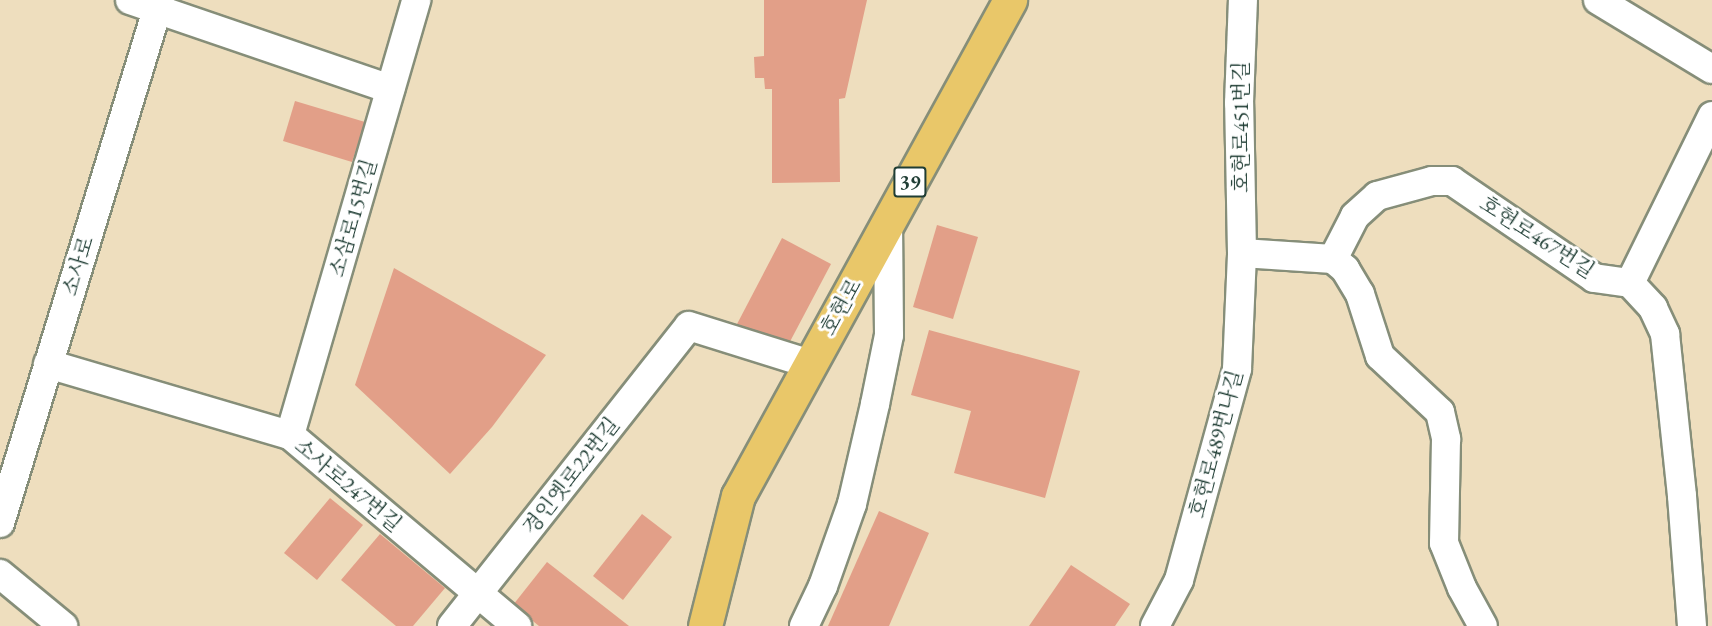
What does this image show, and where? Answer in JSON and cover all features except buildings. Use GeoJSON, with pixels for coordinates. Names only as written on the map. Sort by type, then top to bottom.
{"type":"FeatureCollection","features":[{"type":"Feature","properties":{"kind":"main road","name":"호현로"},"geometry":{"type":"LineString","coordinates":[[705,626],[738,495],[1010,0]]}},
{"type":"Feature","properties":{"kind":"street"},"geometry":{"type":"LineString","coordinates":[[130,0],[158,5],[390,89]]}},
{"type":"Feature","properties":{"kind":"street","name":"소삼로15번길"},"geometry":{"type":"LineString","coordinates":[[290,435],[416,0]]}},
{"type":"Feature","properties":{"kind":"street","name":"호현로451번길"},"geometry":{"type":"LineString","coordinates":[[1242,254],[1239,103],[1243,0]]}},
{"type":"Feature","properties":{"kind":"street"},"geometry":{"type":"LineString","coordinates":[[1598,0],[1712,69]]}},
{"type":"Feature","properties":{"kind":"street","name":"소사로"},"geometry":{"type":"LineString","coordinates":[[0,523],[158,5]]}},
{"type":"Feature","properties":{"kind":"street"},"geometry":{"type":"LineString","coordinates":[[1692,626],[1683,508],[1665,334],[1653,308],[1630,284],[1712,116]]}},
{"type":"Feature","properties":{"kind":"street","name":"호현로467번길"},"geometry":{"type":"LineString","coordinates":[[1333,259],[1355,216],[1377,196],[1432,181],[1452,181],[1594,278],[1630,284]]}},
{"type":"Feature","properties":{"kind":"street"},"geometry":{"type":"LineString","coordinates":[[804,626],[823,586],[852,504],[878,392],[889,335],[888,221]]}},
{"type":"Feature","properties":{"kind":"street"},"geometry":{"type":"LineString","coordinates":[[1242,254],[1333,259],[1345,269],[1360,294],[1380,356],[1440,412],[1446,439],[1444,543],[1462,588],[1483,626]]}},
{"type":"Feature","properties":{"kind":"street","name":"호현로489번나길"},"geometry":{"type":"LineString","coordinates":[[1155,626],[1168,606],[1179,580],[1237,369],[1242,254]]}},
{"type":"Feature","properties":{"kind":"street","name":"경인옛로22번길"},"geometry":{"type":"LineString","coordinates":[[452,626],[689,326],[810,364]]}},
{"type":"Feature","properties":{"kind":"street","name":"소사로247번길"},"geometry":{"type":"LineString","coordinates":[[48,364],[290,435],[517,626]]}},
{"type":"Feature","properties":{"kind":"street"},"geometry":{"type":"LineString","coordinates":[[0,574],[63,626]]}}]}
